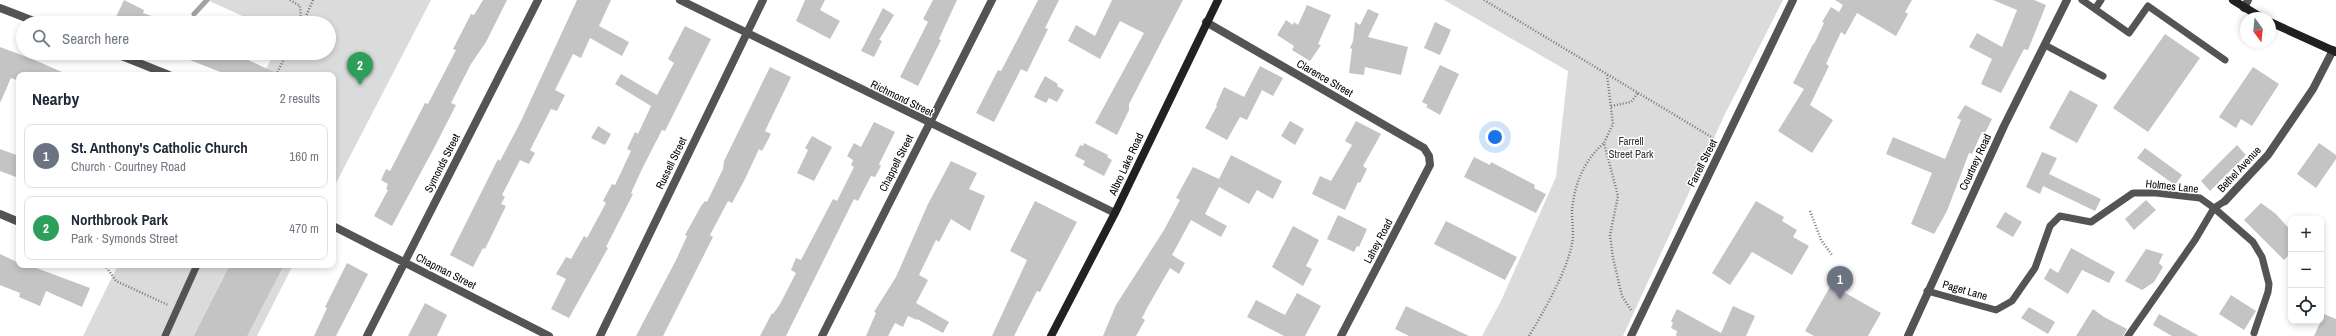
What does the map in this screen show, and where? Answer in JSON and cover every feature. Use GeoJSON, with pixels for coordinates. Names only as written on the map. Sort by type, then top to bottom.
{"type":"FeatureCollection","features":[{"type":"Feature","properties":{"kind":"main road","name":"Albro Lake Road"},"geometry":{"type":"LineString","coordinates":[[1051,336],[1115,213],[1206,22],[1218,0]]}},
{"type":"Feature","properties":{"kind":"main road"},"geometry":{"type":"LineString","coordinates":[[2234,0],[2251,12]]}},
{"type":"Feature","properties":{"kind":"main road"},"geometry":{"type":"LineString","coordinates":[[2276,25],[2334,51]]}},
{"type":"Feature","properties":{"kind":"street","name":"Symonds Street"},"geometry":{"type":"LineString","coordinates":[[367,336],[538,0]]}},
{"type":"Feature","properties":{"kind":"street","name":"Richmond Street"},"geometry":{"type":"LineString","coordinates":[[680,0],[1115,213]]}},
{"type":"Feature","properties":{"kind":"street","name":"Russell Street"},"geometry":{"type":"LineString","coordinates":[[600,336],[763,0]]}},
{"type":"Feature","properties":{"kind":"street","name":"Chappell Street"},"geometry":{"type":"LineString","coordinates":[[822,336],[992,0]]}},
{"type":"Feature","properties":{"kind":"street","name":"Farrell Street"},"geometry":{"type":"LineString","coordinates":[[1631,336],[1793,0]]}},
{"type":"Feature","properties":{"kind":"street","name":"Courtney Road"},"geometry":{"type":"LineString","coordinates":[[1908,336],[1927,291],[2067,0]]}},
{"type":"Feature","properties":{"kind":"street"},"geometry":{"type":"LineString","coordinates":[[2244,8],[2248,0]]}},
{"type":"Feature","properties":{"kind":"street"},"geometry":{"type":"LineString","coordinates":[[0,8],[21,16]]}},
{"type":"Feature","properties":{"kind":"street","name":"Clarence Street"},"geometry":{"type":"LineString","coordinates":[[1206,22],[1424,148],[1429,156]]}},
{"type":"Feature","properties":{"kind":"street","name":"Bethel Avenue"},"geometry":{"type":"LineString","coordinates":[[2226,201],[2268,155],[2313,89],[2334,51]]}},
{"type":"Feature","properties":{"kind":"street"},"geometry":{"type":"LineString","coordinates":[[132,60],[162,72]]}},
{"type":"Feature","properties":{"kind":"street","name":"Lahey Road"},"geometry":{"type":"LineString","coordinates":[[1341,336],[1430,165],[1429,156]]}},
{"type":"Feature","properties":{"kind":"street"},"geometry":{"type":"LineString","coordinates":[[0,214],[16,221]]}},
{"type":"Feature","properties":{"kind":"street","name":"Chapman Street"},"geometry":{"type":"LineString","coordinates":[[336,228],[549,336]]}},
{"type":"Feature","properties":{"kind":"lane"},"geometry":{"type":"LineString","coordinates":[[2082,0],[2129,33],[2151,3],[2225,60]]}},
{"type":"Feature","properties":{"kind":"lane"},"geometry":{"type":"LineString","coordinates":[[2095,9],[2101,0]]}},
{"type":"Feature","properties":{"kind":"lane"},"geometry":{"type":"LineString","coordinates":[[2045,45],[2103,76]]}},
{"type":"Feature","properties":{"kind":"lane","name":"Holmes Lane"},"geometry":{"type":"LineString","coordinates":[[2087,223],[2096,219],[2113,205],[2133,193],[2156,193],[2200,198],[2214,208],[2253,242],[2262,257],[2269,284],[2268,292],[2254,333]]}},
{"type":"Feature","properties":{"kind":"lane","name":"Bethel Avenue"},"geometry":{"type":"LineString","coordinates":[[2128,336],[2195,240],[2214,208],[2226,201]]}},
{"type":"Feature","properties":{"kind":"lane","name":"Paget Lane"},"geometry":{"type":"LineString","coordinates":[[1927,291],[1996,310],[2012,301],[2035,268],[2050,226],[2060,216],[2073,218],[2087,223]]}},
{"type":"Feature","properties":{"kind":"lane"},"geometry":{"type":"LineString","coordinates":[[165,336],[196,268]]}},
{"type":"Feature","properties":{"kind":"path"},"geometry":{"type":"LineString","coordinates":[[290,0],[300,6],[301,16]]}},
{"type":"Feature","properties":{"kind":"path"},"geometry":{"type":"LineString","coordinates":[[305,16],[313,0]]}},
{"type":"Feature","properties":{"kind":"path"},"geometry":{"type":"LineString","coordinates":[[1484,0],[1724,144]]}},
{"type":"Feature","properties":{"kind":"path"},"geometry":{"type":"LineString","coordinates":[[278,72],[284,60]]}},
{"type":"Feature","properties":{"kind":"path"},"geometry":{"type":"LineString","coordinates":[[1529,336],[1547,305],[1567,260],[1572,243],[1573,204],[1580,176],[1595,151],[1604,143],[1613,124],[1607,75]]}},
{"type":"Feature","properties":{"kind":"path"},"geometry":{"type":"LineString","coordinates":[[1611,106],[1631,102],[1638,93]]}},
{"type":"Feature","properties":{"kind":"path"},"geometry":{"type":"LineString","coordinates":[[1604,143],[1618,196],[1610,235],[1613,258],[1622,296],[1639,320]]}},
{"type":"Feature","properties":{"kind":"path"},"geometry":{"type":"LineString","coordinates":[[1810,210],[1821,240],[1832,255]]}},
{"type":"Feature","properties":{"kind":"path"},"geometry":{"type":"LineString","coordinates":[[107,268],[116,281],[177,309]]}},
{"type":"Feature","properties":{"kind":"green space"},"geometry":{"type":"Polygon","coordinates":[[[207,0],[431,0],[336,183],[336,72],[264,72],[270,60],[336,60],[336,16],[242,16],[207,0]]]}},
{"type":"Feature","properties":{"kind":"green space","name":"Farrell Street Park"},"geometry":{"type":"Polygon","coordinates":[[[1444,0],[1783,0],[1725,114],[1623,336],[1482,336],[1501,301],[1556,177],[1568,71],[1444,0]]]}},
{"type":"Feature","properties":{"kind":"green space"},"geometry":{"type":"Polygon","coordinates":[[[117,268],[291,268],[257,336],[83,336],[117,268]]]}},
{"type":"Feature","properties":{"kind":"building"},"geometry":{"type":"Polygon","coordinates":[[[124,0],[144,10],[143,13],[152,16],[116,16],[124,0]]]}},
{"type":"Feature","properties":{"kind":"building"},"geometry":{"type":"Polygon","coordinates":[[[483,0],[507,0],[486,42],[471,64],[451,103],[456,105],[392,226],[374,216],[388,190],[386,189],[388,184],[381,180],[386,169],[390,171],[425,103],[428,104],[456,50],[453,49],[471,14],[474,15],[483,0]]]}},
{"type":"Feature","properties":{"kind":"building"},"geometry":{"type":"Polygon","coordinates":[[[577,0],[611,0],[599,26],[629,42],[622,56],[590,38],[581,58],[573,54],[555,90],[565,95],[557,111],[551,109],[530,150],[535,153],[529,164],[520,160],[502,195],[505,197],[501,204],[506,206],[485,249],[483,248],[473,267],[450,255],[498,159],[500,161],[520,123],[577,0]]]}},
{"type":"Feature","properties":{"kind":"building"},"geometry":{"type":"Polygon","coordinates":[[[805,0],[825,0],[820,10],[840,21],[830,39],[796,21],[805,0]]]}},
{"type":"Feature","properties":{"kind":"building"},"geometry":{"type":"Polygon","coordinates":[[[933,0],[957,0],[939,39],[941,40],[918,86],[900,77],[928,22],[923,19],[933,0]]]}},
{"type":"Feature","properties":{"kind":"building"},"geometry":{"type":"Polygon","coordinates":[[[1038,0],[1059,0],[1045,28],[1048,29],[1027,72],[1021,69],[994,122],[976,113],[998,70],[1001,71],[1038,0]]]}},
{"type":"Feature","properties":{"kind":"building"},"geometry":{"type":"Polygon","coordinates":[[[1112,0],[1183,0],[1129,104],[1129,110],[1117,135],[1095,123],[1144,33],[1120,21],[1100,59],[1068,41],[1076,25],[1095,36],[1112,0]]]}},
{"type":"Feature","properties":{"kind":"building"},"geometry":{"type":"Polygon","coordinates":[[[1835,0],[1912,0],[1905,12],[1908,14],[1896,36],[1857,13],[1845,35],[1841,32],[1826,64],[1829,66],[1810,105],[1833,120],[1812,153],[1778,131],[1804,89],[1793,83],[1824,23],[1822,22],[1831,7],[1839,12],[1843,5],[1835,0]]]}},
{"type":"Feature","properties":{"kind":"building"},"geometry":{"type":"Polygon","coordinates":[[[1993,0],[2034,0],[2046,5],[2028,50],[2024,49],[2001,93],[1981,84],[1992,59],[1969,47],[1977,33],[2002,47],[2017,10],[1993,0]]]}},
{"type":"Feature","properties":{"kind":"building"},"geometry":{"type":"Polygon","coordinates":[[[1307,5],[1331,15],[1318,44],[1321,45],[1310,61],[1292,50],[1294,46],[1277,35],[1286,20],[1293,25],[1294,22],[1298,25],[1307,5]]]}},
{"type":"Feature","properties":{"kind":"building"},"geometry":{"type":"Polygon","coordinates":[[[883,8],[894,15],[879,40],[882,41],[874,57],[861,51],[883,8]]]}},
{"type":"Feature","properties":{"kind":"building"},"geometry":{"type":"Polygon","coordinates":[[[1368,9],[1379,14],[1368,37],[1408,47],[1401,75],[1365,67],[1364,75],[1349,73],[1352,49],[1350,48],[1353,41],[1355,22],[1360,25],[1368,9]]]}},
{"type":"Feature","properties":{"kind":"building"},"geometry":{"type":"Polygon","coordinates":[[[1435,22],[1451,30],[1440,55],[1424,48],[1435,22]]]}},
{"type":"Feature","properties":{"kind":"building"},"geometry":{"type":"Polygon","coordinates":[[[685,26],[711,39],[665,131],[662,130],[643,167],[631,193],[633,194],[606,247],[608,248],[569,318],[551,309],[566,279],[556,274],[566,257],[571,259],[584,236],[587,238],[606,203],[603,201],[612,184],[615,185],[631,151],[627,149],[635,132],[638,134],[651,106],[615,84],[621,74],[657,95],[674,63],[668,59],[685,26]]]}},
{"type":"Feature","properties":{"kind":"building"},"geometry":{"type":"Polygon","coordinates":[[[2165,34],[2200,58],[2148,132],[2113,108],[2165,34]]]}},
{"type":"Feature","properties":{"kind":"building"},"geometry":{"type":"Polygon","coordinates":[[[0,47],[16,53],[16,60],[34,60],[62,72],[16,72],[16,80],[11,78],[0,103],[0,47]]]}},
{"type":"Feature","properties":{"kind":"building"},"geometry":{"type":"Polygon","coordinates":[[[190,60],[248,60],[274,72],[220,72],[190,60]]]}},
{"type":"Feature","properties":{"kind":"building"},"geometry":{"type":"Polygon","coordinates":[[[1440,65],[1459,74],[1440,115],[1426,107],[1428,105],[1422,102],[1440,65]]]}},
{"type":"Feature","properties":{"kind":"building"},"geometry":{"type":"Polygon","coordinates":[[[1260,66],[1283,78],[1273,96],[1262,90],[1247,120],[1240,117],[1227,140],[1205,128],[1217,106],[1216,105],[1224,87],[1244,97],[1260,66]]]}},
{"type":"Feature","properties":{"kind":"building"},"geometry":{"type":"Polygon","coordinates":[[[770,67],[791,77],[765,131],[771,134],[762,151],[759,149],[732,203],[728,201],[710,235],[713,237],[663,336],[636,336],[676,260],[687,236],[685,235],[701,206],[705,201],[707,202],[723,169],[724,161],[770,67]]]}},
{"type":"Feature","properties":{"kind":"building"},"geometry":{"type":"Polygon","coordinates":[[[2253,67],[2279,84],[2252,126],[2241,119],[2236,128],[2219,117],[2253,67]]]}},
{"type":"Feature","properties":{"kind":"building"},"geometry":{"type":"Polygon","coordinates":[[[1045,76],[1058,84],[1057,86],[1064,90],[1057,102],[1049,98],[1046,103],[1034,97],[1045,76]]]}},
{"type":"Feature","properties":{"kind":"building"},"geometry":{"type":"Polygon","coordinates":[[[2070,90],[2098,105],[2077,143],[2049,128],[2070,90]]]}},
{"type":"Feature","properties":{"kind":"building"},"geometry":{"type":"Polygon","coordinates":[[[1965,105],[1992,119],[1985,133],[1982,132],[1972,154],[1969,153],[1947,211],[1934,234],[1911,224],[1932,173],[1886,154],[1893,137],[1945,159],[1961,120],[1957,118],[1965,105]]]}},
{"type":"Feature","properties":{"kind":"building"},"geometry":{"type":"Polygon","coordinates":[[[1290,121],[1304,129],[1295,145],[1281,136],[1290,121]]]}},
{"type":"Feature","properties":{"kind":"building"},"geometry":{"type":"Polygon","coordinates":[[[1356,121],[1381,134],[1363,166],[1367,169],[1360,183],[1358,182],[1345,210],[1312,194],[1320,176],[1331,181],[1352,145],[1345,141],[1356,121]]]}},
{"type":"Feature","properties":{"kind":"building"},"geometry":{"type":"Polygon","coordinates":[[[874,122],[895,132],[879,164],[881,166],[875,177],[871,176],[858,201],[854,199],[786,336],[760,336],[772,313],[773,314],[780,304],[796,273],[791,270],[796,258],[801,260],[833,199],[837,201],[854,167],[851,165],[853,160],[847,156],[854,143],[861,147],[874,122]]]}},
{"type":"Feature","properties":{"kind":"building"},"geometry":{"type":"Polygon","coordinates":[[[598,126],[611,134],[605,145],[591,138],[598,126]]]}},
{"type":"Feature","properties":{"kind":"building"},"geometry":{"type":"Polygon","coordinates":[[[812,136],[832,147],[814,181],[797,173],[808,150],[805,148],[812,136]]]}},
{"type":"Feature","properties":{"kind":"building"},"geometry":{"type":"Polygon","coordinates":[[[1084,143],[1108,155],[1107,157],[1112,160],[1104,176],[1083,165],[1085,161],[1075,156],[1080,145],[1083,146],[1084,143]]]}},
{"type":"Feature","properties":{"kind":"building"},"geometry":{"type":"Polygon","coordinates":[[[2319,143],[2336,155],[2336,159],[2316,188],[2297,174],[2319,143]]]}},
{"type":"Feature","properties":{"kind":"building"},"geometry":{"type":"Polygon","coordinates":[[[2237,145],[2246,155],[2210,191],[2201,181],[2237,145]]]}},
{"type":"Feature","properties":{"kind":"building"},"geometry":{"type":"Polygon","coordinates":[[[2145,148],[2182,175],[2175,185],[2137,158],[2145,148]]]}},
{"type":"Feature","properties":{"kind":"building"},"geometry":{"type":"Polygon","coordinates":[[[0,149],[16,155],[16,177],[0,171],[0,149]]]}},
{"type":"Feature","properties":{"kind":"building"},"geometry":{"type":"Polygon","coordinates":[[[2042,152],[2057,158],[2049,174],[2101,199],[2095,211],[2043,186],[2040,194],[2026,187],[2042,152]]]}},
{"type":"Feature","properties":{"kind":"building"},"geometry":{"type":"Polygon","coordinates":[[[1231,155],[1282,181],[1273,199],[1257,190],[1249,204],[1219,187],[1205,214],[1227,226],[1221,237],[1191,220],[1172,255],[1185,263],[1179,274],[1170,268],[1142,318],[1145,320],[1136,336],[1103,336],[1116,305],[1164,230],[1180,200],[1176,198],[1193,167],[1219,179],[1231,155]]]}},
{"type":"Feature","properties":{"kind":"building"},"geometry":{"type":"Polygon","coordinates":[[[1474,157],[1490,165],[1491,162],[1535,185],[1534,188],[1546,194],[1536,213],[1464,177],[1474,157]]]}},
{"type":"Feature","properties":{"kind":"building"},"geometry":{"type":"Polygon","coordinates":[[[951,161],[977,173],[969,189],[985,196],[970,231],[951,219],[939,242],[936,240],[919,275],[928,280],[916,303],[949,322],[943,333],[917,319],[908,316],[903,327],[895,323],[888,336],[866,336],[876,313],[874,312],[896,277],[928,204],[951,161]]]}},
{"type":"Feature","properties":{"kind":"building"},"geometry":{"type":"Polygon","coordinates":[[[2146,200],[2156,210],[2134,230],[2125,219],[2146,200]]]}},
{"type":"Feature","properties":{"kind":"building"},"geometry":{"type":"Polygon","coordinates":[[[1035,201],[1077,222],[1040,292],[1037,291],[1014,336],[992,336],[1027,260],[1010,251],[1035,201]]]}},
{"type":"Feature","properties":{"kind":"building"},"geometry":{"type":"Polygon","coordinates":[[[1756,201],[1784,217],[1782,221],[1797,230],[1793,237],[1809,246],[1792,275],[1752,252],[1730,285],[1712,273],[1756,201]]]}},
{"type":"Feature","properties":{"kind":"building"},"geometry":{"type":"Polygon","coordinates":[[[2261,203],[2276,214],[2288,228],[2288,256],[2284,260],[2244,220],[2261,203]]]}},
{"type":"Feature","properties":{"kind":"building"},"geometry":{"type":"Polygon","coordinates":[[[2005,212],[2022,222],[2013,237],[1996,227],[2005,212]]]}},
{"type":"Feature","properties":{"kind":"building"},"geometry":{"type":"Polygon","coordinates":[[[1338,215],[1367,229],[1359,247],[1357,246],[1354,252],[1327,239],[1338,215]]]}},
{"type":"Feature","properties":{"kind":"building"},"geometry":{"type":"Polygon","coordinates":[[[1446,221],[1517,257],[1505,280],[1434,244],[1446,221]]]}},
{"type":"Feature","properties":{"kind":"building"},"geometry":{"type":"Polygon","coordinates":[[[1293,226],[1319,240],[1306,266],[1312,269],[1303,286],[1272,267],[1293,226]]]}},
{"type":"Feature","properties":{"kind":"building"},"geometry":{"type":"Polygon","coordinates":[[[2071,248],[2115,272],[2109,283],[2082,270],[2068,294],[2044,279],[2050,268],[2058,273],[2071,248]]]}},
{"type":"Feature","properties":{"kind":"building"},"geometry":{"type":"Polygon","coordinates":[[[2146,249],[2163,254],[2159,263],[2163,267],[2154,282],[2142,290],[2125,281],[2146,249]]]}},
{"type":"Feature","properties":{"kind":"building"},"geometry":{"type":"Polygon","coordinates":[[[0,254],[16,262],[16,268],[36,268],[90,288],[82,307],[46,291],[40,306],[19,297],[20,293],[0,285],[0,254]]]}},
{"type":"Feature","properties":{"kind":"building"},"geometry":{"type":"Polygon","coordinates":[[[347,263],[368,274],[336,336],[314,336],[327,308],[325,307],[347,263]]]}},
{"type":"Feature","properties":{"kind":"building"},"geometry":{"type":"Polygon","coordinates":[[[228,268],[282,268],[247,336],[194,336],[228,268]]]}},
{"type":"Feature","properties":{"kind":"building"},"geometry":{"type":"Polygon","coordinates":[[[1831,285],[1881,313],[1868,336],[1814,336],[1805,331],[1831,285]]]}},
{"type":"Feature","properties":{"kind":"building"},"geometry":{"type":"Polygon","coordinates":[[[1297,293],[1321,306],[1305,336],[1284,336],[1247,317],[1256,300],[1285,315],[1297,293]]]}},
{"type":"Feature","properties":{"kind":"building"},"geometry":{"type":"Polygon","coordinates":[[[2231,295],[2256,311],[2244,330],[2219,314],[2231,295]]]}},
{"type":"Feature","properties":{"kind":"building"},"geometry":{"type":"Polygon","coordinates":[[[425,303],[447,315],[437,336],[408,336],[425,303]]]}},
{"type":"Feature","properties":{"kind":"building"},"geometry":{"type":"Polygon","coordinates":[[[1406,306],[1469,336],[1409,336],[1395,329],[1406,306]]]}},
{"type":"Feature","properties":{"kind":"building"},"geometry":{"type":"Polygon","coordinates":[[[1733,306],[1755,316],[1746,336],[1676,336],[1677,331],[1671,328],[1673,323],[1671,321],[1677,309],[1721,333],[1733,306]]]}},
{"type":"Feature","properties":{"kind":"building"},"geometry":{"type":"Polygon","coordinates":[[[2029,307],[2055,322],[2048,334],[2021,318],[2029,307]]]}},
{"type":"Feature","properties":{"kind":"building"},"geometry":{"type":"Polygon","coordinates":[[[2093,309],[2104,317],[2127,329],[2123,336],[2076,336],[2093,309]]]}},
{"type":"Feature","properties":{"kind":"building"},"geometry":{"type":"Polygon","coordinates":[[[2159,314],[2199,336],[2172,336],[2153,325],[2159,314]]]}},
{"type":"Feature","properties":{"kind":"building"},"geometry":{"type":"Polygon","coordinates":[[[2324,314],[2336,319],[2336,336],[2314,336],[2319,324],[2324,324],[2324,314]]]}},
{"type":"Feature","properties":{"kind":"waterway"},"geometry":{"type":"LineString","coordinates":[[194,14],[207,0]]}},
{"type":"Feature","properties":{"kind":"place","name":"Northbrook Park"},"geometry":{"type":"Point","coordinates":[360,85]}},
{"type":"Feature","properties":{"kind":"place","name":"St. Anthony's Catholic Church"},"geometry":{"type":"Point","coordinates":[1840,299]}}]}
